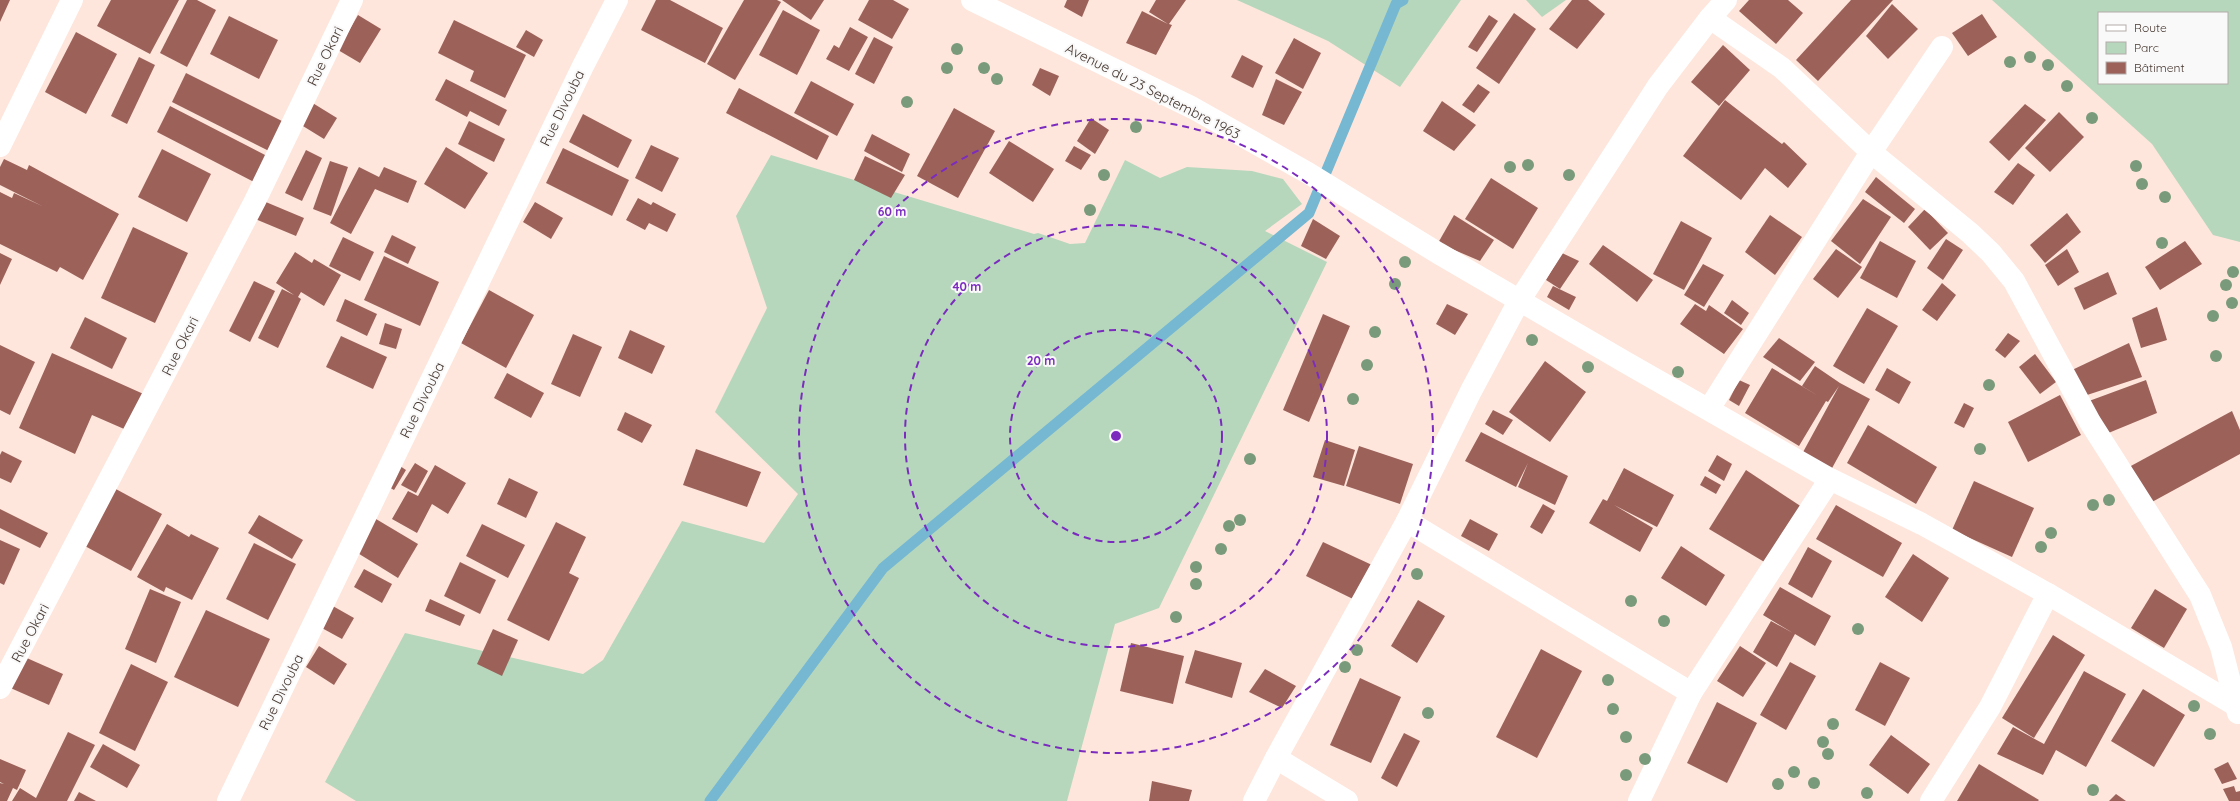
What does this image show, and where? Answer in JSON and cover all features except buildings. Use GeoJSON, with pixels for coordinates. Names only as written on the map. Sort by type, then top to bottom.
{"type":"FeatureCollection","features":[{"type":"Feature","properties":{"kind":"street"},"geometry":{"type":"LineString","coordinates":[[0,146],[72,0]]}},
{"type":"Feature","properties":{"kind":"street","name":"Rue Okari"},"geometry":{"type":"LineString","coordinates":[[0,688],[69,560],[255,201],[352,0]]}},
{"type":"Feature","properties":{"kind":"street","name":"Rue Divouba"},"geometry":{"type":"LineString","coordinates":[[228,801],[583,66],[617,0]]}},
{"type":"Feature","properties":{"kind":"street","name":"Avenue du 23 Septembre 1963"},"geometry":{"type":"LineString","coordinates":[[972,0],[1193,108],[1332,187],[1438,254],[1830,479],[1922,524],[2048,594],[2239,714]]}},
{"type":"Feature","properties":{"kind":"street"},"geometry":{"type":"LineString","coordinates":[[1254,801],[1276,758],[1408,521],[1471,391],[1519,301],[1658,86],[1710,18],[1726,0]]}},
{"type":"Feature","properties":{"kind":"street"},"geometry":{"type":"LineString","coordinates":[[1710,18],[1782,68],[1871,152],[1970,233],[1991,253],[2014,281],[2090,422],[2200,595],[2221,647],[2239,714]]}},
{"type":"Feature","properties":{"kind":"street"},"geometry":{"type":"LineString","coordinates":[[1709,409],[1871,152],[1942,47]]}},
{"type":"Feature","properties":{"kind":"street"},"geometry":{"type":"LineString","coordinates":[[1638,801],[1691,693],[1830,479]]}},
{"type":"Feature","properties":{"kind":"street"},"geometry":{"type":"LineString","coordinates":[[1408,521],[1691,693]]}},
{"type":"Feature","properties":{"kind":"street"},"geometry":{"type":"LineString","coordinates":[[1931,801],[1990,707],[2048,594]]}},
{"type":"Feature","properties":{"kind":"street"},"geometry":{"type":"LineString","coordinates":[[1276,758],[1347,801]]}},
{"type":"Feature","properties":{"kind":"green space"},"geometry":{"type":"Polygon","coordinates":[[[1237,0],[1461,0],[1400,87],[1328,41],[1237,0]]]}},
{"type":"Feature","properties":{"kind":"green space"},"geometry":{"type":"Polygon","coordinates":[[[1526,0],[1566,0],[1542,17],[1526,0]]]}},
{"type":"Feature","properties":{"kind":"green space"},"geometry":{"type":"Polygon","coordinates":[[[1992,0],[2240,0],[2240,242],[2213,235],[2152,144],[1992,0]]]}},
{"type":"Feature","properties":{"kind":"green space"},"geometry":{"type":"Polygon","coordinates":[[[771,155],[1034,234],[1038,233],[1070,244],[1085,243],[1125,160],[1160,178],[1187,167],[1252,171],[1283,179],[1302,204],[1265,231],[1327,262],[1159,608],[1115,624],[1067,801],[356,801],[325,782],[405,633],[583,674],[603,660],[682,521],[764,543],[798,494],[715,412],[767,308],[736,216],[771,155]]]}},
{"type":"Feature","properties":{"kind":"waterway"},"geometry":{"type":"LineString","coordinates":[[710,801],[883,568],[1309,213],[1396,4],[1403,0]]}}]}
